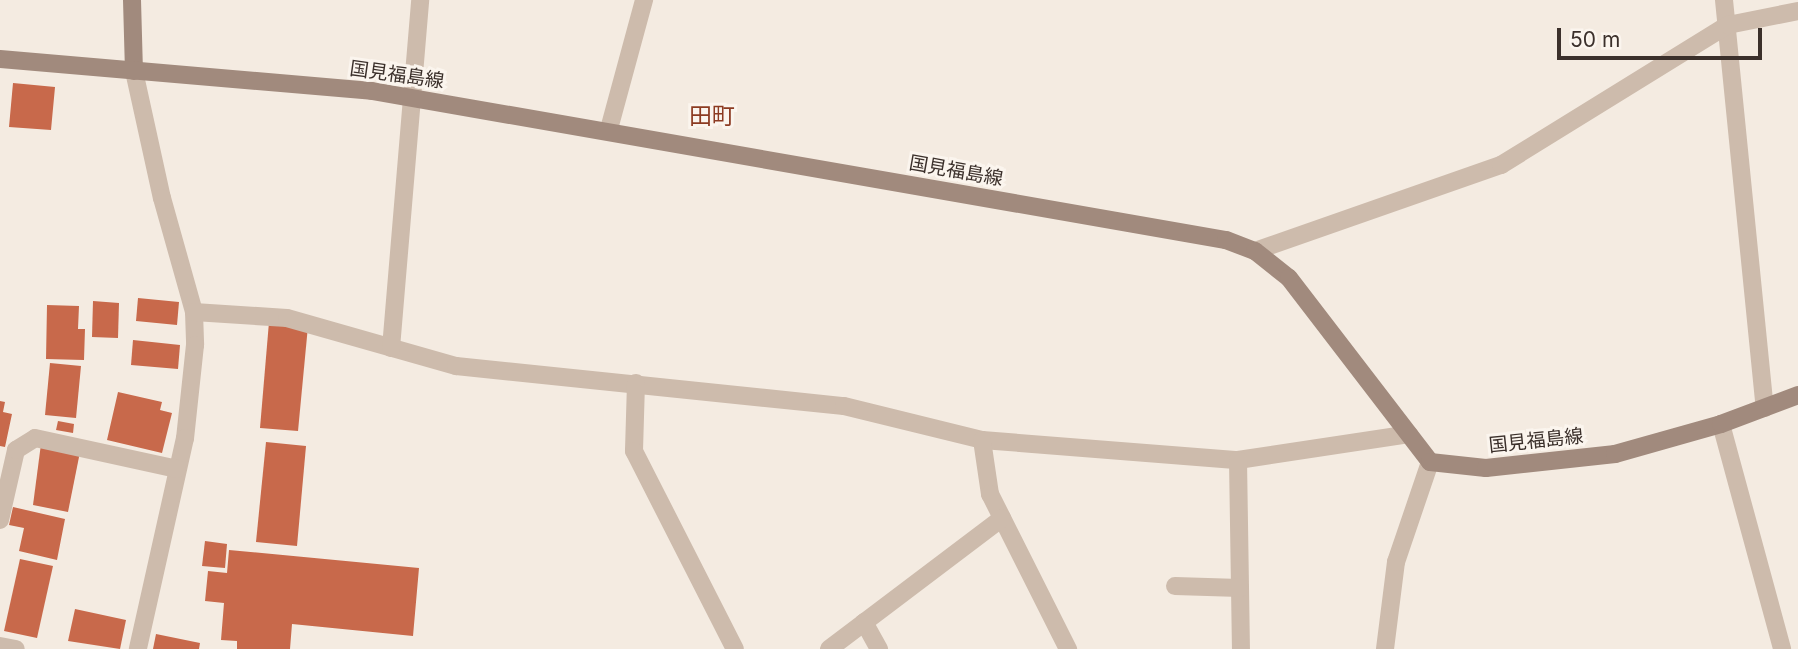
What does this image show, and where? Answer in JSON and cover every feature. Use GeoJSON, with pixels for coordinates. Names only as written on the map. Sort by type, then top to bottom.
{"type":"FeatureCollection","features":[{"type":"Feature","properties":{"kind":"main road"},"geometry":{"type":"LineString","coordinates":[[132,0],[134,71]]}},
{"type":"Feature","properties":{"kind":"main road","name":"国見福島線"},"geometry":{"type":"LineString","coordinates":[[0,59],[409,97],[609,129],[1226,240],[1255,251],[1289,278],[1430,461],[1486,468],[1556,463],[1615,454],[1721,424],[1798,395]]}},
{"type":"Feature","properties":{"kind":"street"},"geometry":{"type":"LineString","coordinates":[[391,348],[409,97],[420,0]]}},
{"type":"Feature","properties":{"kind":"street"},"geometry":{"type":"LineString","coordinates":[[609,129],[644,0]]}},
{"type":"Feature","properties":{"kind":"street"},"geometry":{"type":"LineString","coordinates":[[1724,0],[1765,408]]}},
{"type":"Feature","properties":{"kind":"street"},"geometry":{"type":"LineString","coordinates":[[1255,251],[1501,164],[1728,25],[1798,11]]}},
{"type":"Feature","properties":{"kind":"street"},"geometry":{"type":"LineString","coordinates":[[134,71],[162,198],[194,312],[193,389],[138,649]]}},
{"type":"Feature","properties":{"kind":"street"},"geometry":{"type":"LineString","coordinates":[[194,312],[287,318],[456,366],[844,406],[982,440],[1238,460],[1409,434]]}},
{"type":"Feature","properties":{"kind":"street"},"geometry":{"type":"LineString","coordinates":[[636,383],[634,451],[735,649]]}},
{"type":"Feature","properties":{"kind":"street"},"geometry":{"type":"LineString","coordinates":[[1721,424],[1782,649]]}},
{"type":"Feature","properties":{"kind":"street"},"geometry":{"type":"LineString","coordinates":[[0,520],[16,450],[35,438],[177,469]]}},
{"type":"Feature","properties":{"kind":"street"},"geometry":{"type":"LineString","coordinates":[[982,440],[990,494],[1068,649]]}},
{"type":"Feature","properties":{"kind":"street"},"geometry":{"type":"LineString","coordinates":[[1238,460],[1241,649]]}},
{"type":"Feature","properties":{"kind":"street"},"geometry":{"type":"LineString","coordinates":[[1385,649],[1396,562],[1430,461]]}},
{"type":"Feature","properties":{"kind":"street"},"geometry":{"type":"LineString","coordinates":[[829,649],[1002,518]]}},
{"type":"Feature","properties":{"kind":"street"},"geometry":{"type":"LineString","coordinates":[[1175,586],[1240,588]]}},
{"type":"Feature","properties":{"kind":"street"},"geometry":{"type":"LineString","coordinates":[[864,622],[879,649]]}},
{"type":"Feature","properties":{"kind":"street"},"geometry":{"type":"LineString","coordinates":[[0,646],[16,649]]}},
{"type":"Feature","properties":{"kind":"building"},"geometry":{"type":"Polygon","coordinates":[[[13,83],[55,87],[51,130],[9,127],[13,83]]]}},
{"type":"Feature","properties":{"kind":"building"},"geometry":{"type":"Polygon","coordinates":[[[138,298],[179,302],[177,325],[136,321],[138,298]]]}},
{"type":"Feature","properties":{"kind":"building"},"geometry":{"type":"Polygon","coordinates":[[[93,301],[119,303],[118,338],[92,337],[93,301]]]}},
{"type":"Feature","properties":{"kind":"building"},"geometry":{"type":"Polygon","coordinates":[[[47,305],[79,306],[78,329],[85,329],[84,360],[46,359],[47,305]]]}},
{"type":"Feature","properties":{"kind":"building"},"geometry":{"type":"Polygon","coordinates":[[[269,322],[308,326],[298,431],[260,428],[269,322]]]}},
{"type":"Feature","properties":{"kind":"building"},"geometry":{"type":"Polygon","coordinates":[[[133,340],[180,345],[178,369],[131,365],[133,340]]]}},
{"type":"Feature","properties":{"kind":"building"},"geometry":{"type":"Polygon","coordinates":[[[50,363],[81,366],[76,418],[45,415],[50,363]]]}},
{"type":"Feature","properties":{"kind":"building"},"geometry":{"type":"Polygon","coordinates":[[[118,392],[162,402],[160,410],[172,413],[162,453],[107,440],[118,392]]]}},
{"type":"Feature","properties":{"kind":"building"},"geometry":{"type":"Polygon","coordinates":[[[0,401],[5,402],[3,412],[12,414],[5,447],[0,446],[0,401]]]}},
{"type":"Feature","properties":{"kind":"building"},"geometry":{"type":"Polygon","coordinates":[[[58,421],[74,424],[73,433],[56,430],[58,421]]]}},
{"type":"Feature","properties":{"kind":"building"},"geometry":{"type":"Polygon","coordinates":[[[266,442],[306,446],[297,546],[256,542],[266,442]]]}},
{"type":"Feature","properties":{"kind":"building"},"geometry":{"type":"Polygon","coordinates":[[[41,444],[80,452],[68,512],[33,505],[41,444]]]}},
{"type":"Feature","properties":{"kind":"building"},"geometry":{"type":"Polygon","coordinates":[[[13,507],[65,519],[57,560],[19,551],[24,528],[9,525],[13,507]]]}},
{"type":"Feature","properties":{"kind":"building"},"geometry":{"type":"Polygon","coordinates":[[[205,541],[227,544],[225,568],[202,566],[205,541]]]}},
{"type":"Feature","properties":{"kind":"building"},"geometry":{"type":"Polygon","coordinates":[[[229,550],[419,568],[413,636],[292,624],[290,649],[237,649],[237,641],[221,640],[224,603],[205,601],[208,571],[227,573],[229,550]]]}},
{"type":"Feature","properties":{"kind":"building"},"geometry":{"type":"Polygon","coordinates":[[[20,559],[53,566],[37,638],[4,631],[20,559]]]}},
{"type":"Feature","properties":{"kind":"building"},"geometry":{"type":"Polygon","coordinates":[[[75,609],[126,620],[120,649],[68,641],[75,609]]]}},
{"type":"Feature","properties":{"kind":"building"},"geometry":{"type":"Polygon","coordinates":[[[156,634],[200,643],[199,649],[153,649],[156,634]]]}},
{"type":"Feature","properties":{"kind":"district","name":"田町"},"geometry":{"type":"Point","coordinates":[712,116]}}]}
